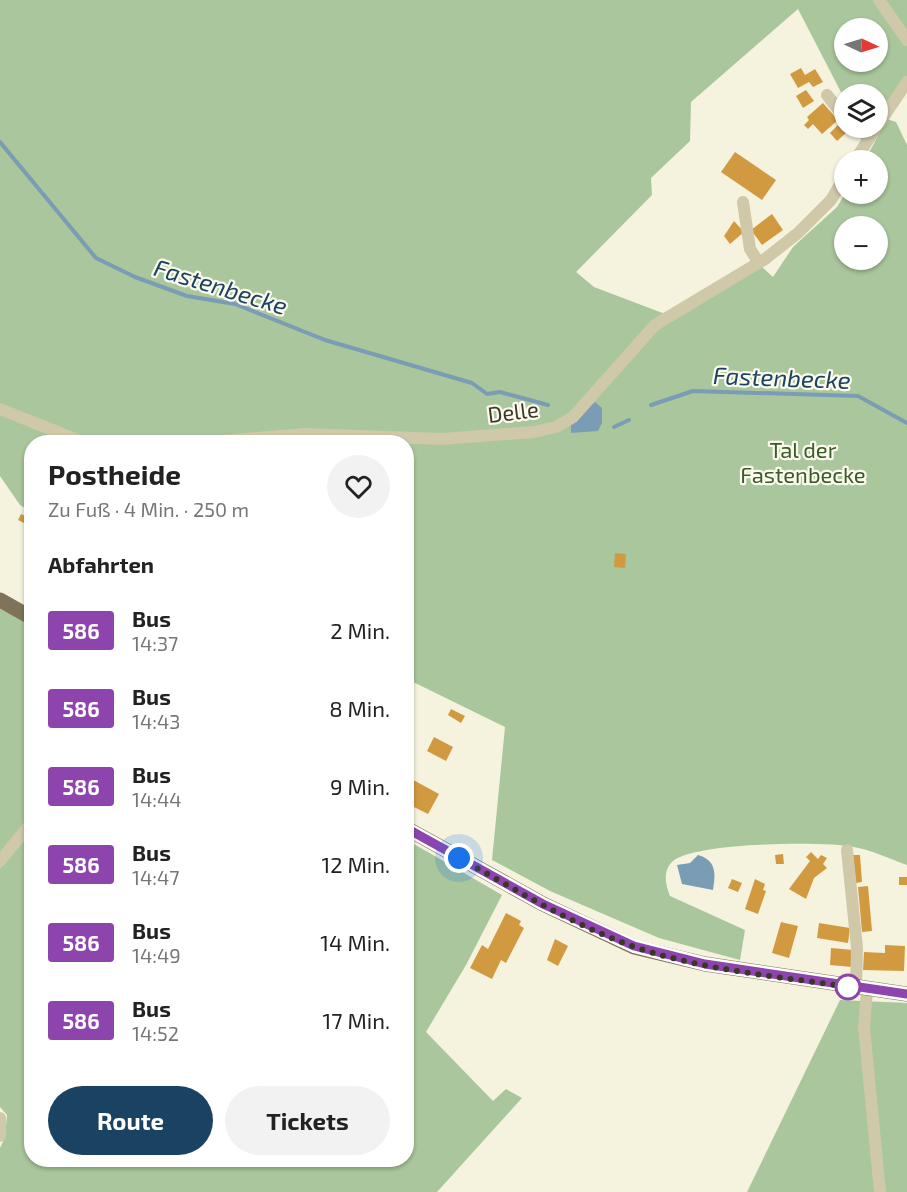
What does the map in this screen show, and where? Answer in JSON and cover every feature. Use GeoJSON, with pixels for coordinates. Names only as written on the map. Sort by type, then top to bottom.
{"type":"FeatureCollection","features":[{"type":"Feature","properties":{"kind":"main road"},"geometry":{"type":"LineString","coordinates":[[0,600],[24,614]]}},
{"type":"Feature","properties":{"kind":"main road"},"geometry":{"type":"LineString","coordinates":[[414,832],[543,904],[634,946],[687,961],[861,989],[907,994]]}},
{"type":"Feature","properties":{"kind":"street"},"geometry":{"type":"LineString","coordinates":[[879,0],[907,40]]}},
{"type":"Feature","properties":{"kind":"street"},"geometry":{"type":"LineString","coordinates":[[888,110],[907,82]]}},
{"type":"Feature","properties":{"kind":"street"},"geometry":{"type":"LineString","coordinates":[[827,95],[834,104]]}},
{"type":"Feature","properties":{"kind":"street","name":"Delle"},"geometry":{"type":"LineString","coordinates":[[414,438],[442,439],[534,432],[556,427],[573,417],[656,325],[759,262],[798,233],[834,195]]}},
{"type":"Feature","properties":{"kind":"street"},"geometry":{"type":"LineString","coordinates":[[743,202],[750,249],[759,262]]}},
{"type":"Feature","properties":{"kind":"street"},"geometry":{"type":"LineString","coordinates":[[0,409],[65,435]]}},
{"type":"Feature","properties":{"kind":"street","name":"Delle"},"geometry":{"type":"LineString","coordinates":[[292,435],[332,435]]}},
{"type":"Feature","properties":{"kind":"street"},"geometry":{"type":"LineString","coordinates":[[0,861],[24,832]]}},
{"type":"Feature","properties":{"kind":"street"},"geometry":{"type":"LineString","coordinates":[[847,850],[880,1192]]}},
{"type":"Feature","properties":{"kind":"street"},"geometry":{"type":"LineString","coordinates":[[0,1118],[0,1136]]}},
{"type":"Feature","properties":{"kind":"green space","name":"Tal der Fastenbecke"},"geometry":{"type":"Polygon","coordinates":[[[0,0],[907,0],[907,85],[888,112],[888,84],[837,84],[798,9],[691,102],[690,141],[651,178],[652,195],[576,272],[594,287],[673,317],[761,266],[773,277],[793,247],[839,204],[888,204],[888,150],[870,150],[877,138],[888,138],[888,119],[896,122],[907,145],[907,865],[861,848],[816,844],[760,845],[705,850],[684,855],[672,862],[667,869],[666,878],[670,896],[745,930],[740,960],[659,938],[550,891],[492,860],[505,727],[414,682],[414,435],[24,435],[24,508],[0,476],[0,0]]]}},
{"type":"Feature","properties":{"kind":"green space"},"geometry":{"type":"Polygon","coordinates":[[[0,608],[24,621],[24,826],[0,857],[0,608]]]}},
{"type":"Feature","properties":{"kind":"green space"},"geometry":{"type":"Polygon","coordinates":[[[24,836],[24,1167],[414,1167],[414,844],[502,895],[466,965],[426,1032],[493,1101],[506,1089],[522,1098],[437,1192],[0,1192],[0,1148],[5,1137],[7,1115],[0,1107],[0,868],[24,836]]]}},
{"type":"Feature","properties":{"kind":"green space"},"geometry":{"type":"Polygon","coordinates":[[[840,1000],[907,1003],[907,1192],[747,1192],[840,1000]]]}},
{"type":"Feature","properties":{"kind":"water"},"geometry":{"type":"Polygon","coordinates":[[[595,402],[602,408],[602,423],[598,431],[571,433],[571,422],[595,402]]]}},
{"type":"Feature","properties":{"kind":"water"},"geometry":{"type":"Polygon","coordinates":[[[698,855],[708,860],[713,868],[713,890],[682,884],[677,865],[690,863],[698,855]]]}},
{"type":"Feature","properties":{"kind":"building"},"geometry":{"type":"Polygon","coordinates":[[[801,68],[805,75],[815,69],[823,82],[813,87],[809,82],[798,88],[790,74],[801,68]]]}},
{"type":"Feature","properties":{"kind":"building"},"geometry":{"type":"Polygon","coordinates":[[[806,90],[814,101],[803,108],[796,96],[806,90]]]}},
{"type":"Feature","properties":{"kind":"building"},"geometry":{"type":"Polygon","coordinates":[[[823,103],[834,115],[834,124],[822,134],[813,124],[808,129],[804,125],[809,120],[807,117],[823,103]]]}},
{"type":"Feature","properties":{"kind":"building"},"geometry":{"type":"Polygon","coordinates":[[[735,152],[776,180],[762,200],[721,172],[735,152]]]}},
{"type":"Feature","properties":{"kind":"building"},"geometry":{"type":"Polygon","coordinates":[[[772,214],[783,230],[762,245],[751,230],[772,214]]]}},
{"type":"Feature","properties":{"kind":"building"},"geometry":{"type":"Polygon","coordinates":[[[734,221],[744,232],[730,244],[724,236],[734,221]]]}},
{"type":"Feature","properties":{"kind":"building"},"geometry":{"type":"Polygon","coordinates":[[[21,514],[24,515],[24,523],[18,520],[21,514]]]}},
{"type":"Feature","properties":{"kind":"building"},"geometry":{"type":"Polygon","coordinates":[[[615,553],[626,554],[625,568],[614,567],[615,553]]]}},
{"type":"Feature","properties":{"kind":"building"},"geometry":{"type":"Polygon","coordinates":[[[451,709],[465,716],[461,723],[448,715],[451,709]]]}},
{"type":"Feature","properties":{"kind":"building"},"geometry":{"type":"Polygon","coordinates":[[[434,737],[453,747],[446,761],[427,751],[434,737]]]}},
{"type":"Feature","properties":{"kind":"building"},"geometry":{"type":"Polygon","coordinates":[[[414,780],[439,794],[428,814],[414,807],[414,780]]]}},
{"type":"Feature","properties":{"kind":"building"},"geometry":{"type":"Polygon","coordinates":[[[811,852],[818,859],[821,855],[827,858],[823,864],[827,868],[814,878],[806,899],[789,889],[810,861],[806,857],[811,852]]]}},
{"type":"Feature","properties":{"kind":"building"},"geometry":{"type":"Polygon","coordinates":[[[783,854],[784,864],[776,864],[775,855],[783,854]]]}},
{"type":"Feature","properties":{"kind":"building"},"geometry":{"type":"Polygon","coordinates":[[[853,855],[860,855],[862,882],[856,883],[853,855]]]}},
{"type":"Feature","properties":{"kind":"building"},"geometry":{"type":"Polygon","coordinates":[[[899,877],[907,877],[907,885],[899,885],[899,877]]]}},
{"type":"Feature","properties":{"kind":"building"},"geometry":{"type":"Polygon","coordinates":[[[732,879],[742,883],[738,892],[728,888],[732,879]]]}},
{"type":"Feature","properties":{"kind":"building"},"geometry":{"type":"Polygon","coordinates":[[[755,879],[765,884],[763,890],[766,891],[758,914],[745,909],[755,879]]]}},
{"type":"Feature","properties":{"kind":"building"},"geometry":{"type":"Polygon","coordinates":[[[868,886],[872,931],[862,932],[858,887],[868,886]]]}},
{"type":"Feature","properties":{"kind":"building"},"geometry":{"type":"Polygon","coordinates":[[[506,913],[521,921],[519,925],[524,928],[506,963],[501,960],[492,979],[470,968],[482,945],[488,949],[506,913]]]}},
{"type":"Feature","properties":{"kind":"building"},"geometry":{"type":"Polygon","coordinates":[[[781,922],[798,926],[789,958],[772,953],[781,922]]]}},
{"type":"Feature","properties":{"kind":"building"},"geometry":{"type":"Polygon","coordinates":[[[819,923],[850,928],[848,943],[817,938],[819,923]]]}},
{"type":"Feature","properties":{"kind":"building"},"geometry":{"type":"Polygon","coordinates":[[[555,939],[568,946],[558,966],[547,960],[555,939]]]}},
{"type":"Feature","properties":{"kind":"building"},"geometry":{"type":"Polygon","coordinates":[[[885,945],[905,946],[904,971],[863,970],[864,952],[885,953],[885,945]]]}},
{"type":"Feature","properties":{"kind":"building"},"geometry":{"type":"Polygon","coordinates":[[[831,948],[853,950],[852,967],[830,965],[831,948]]]}},
{"type":"Feature","properties":{"kind":"waterway","name":"Fastenbecke"},"geometry":{"type":"LineString","coordinates":[[0,142],[96,258],[135,277],[187,296],[235,304],[325,340],[472,383],[487,394],[500,392],[548,405]]}},
{"type":"Feature","properties":{"kind":"waterway","name":"Fastenbecke"},"geometry":{"type":"LineString","coordinates":[[651,405],[693,391],[858,396],[907,423]]}},
{"type":"Feature","properties":{"kind":"waterway","name":"Fastenbecke"},"geometry":{"type":"LineString","coordinates":[[614,427],[629,420]]}},
{"type":"Feature","properties":{"kind":"bus line","name":"586"},"geometry":{"type":"LineString","coordinates":[[414,832],[543,904],[612,938],[657,954],[867,990],[907,994]]}},
{"type":"Feature","properties":{"kind":"route"},"geometry":{"type":"LineString","coordinates":[[459,858],[543,904],[612,938],[657,954],[856,988],[848,987]]}}]}
